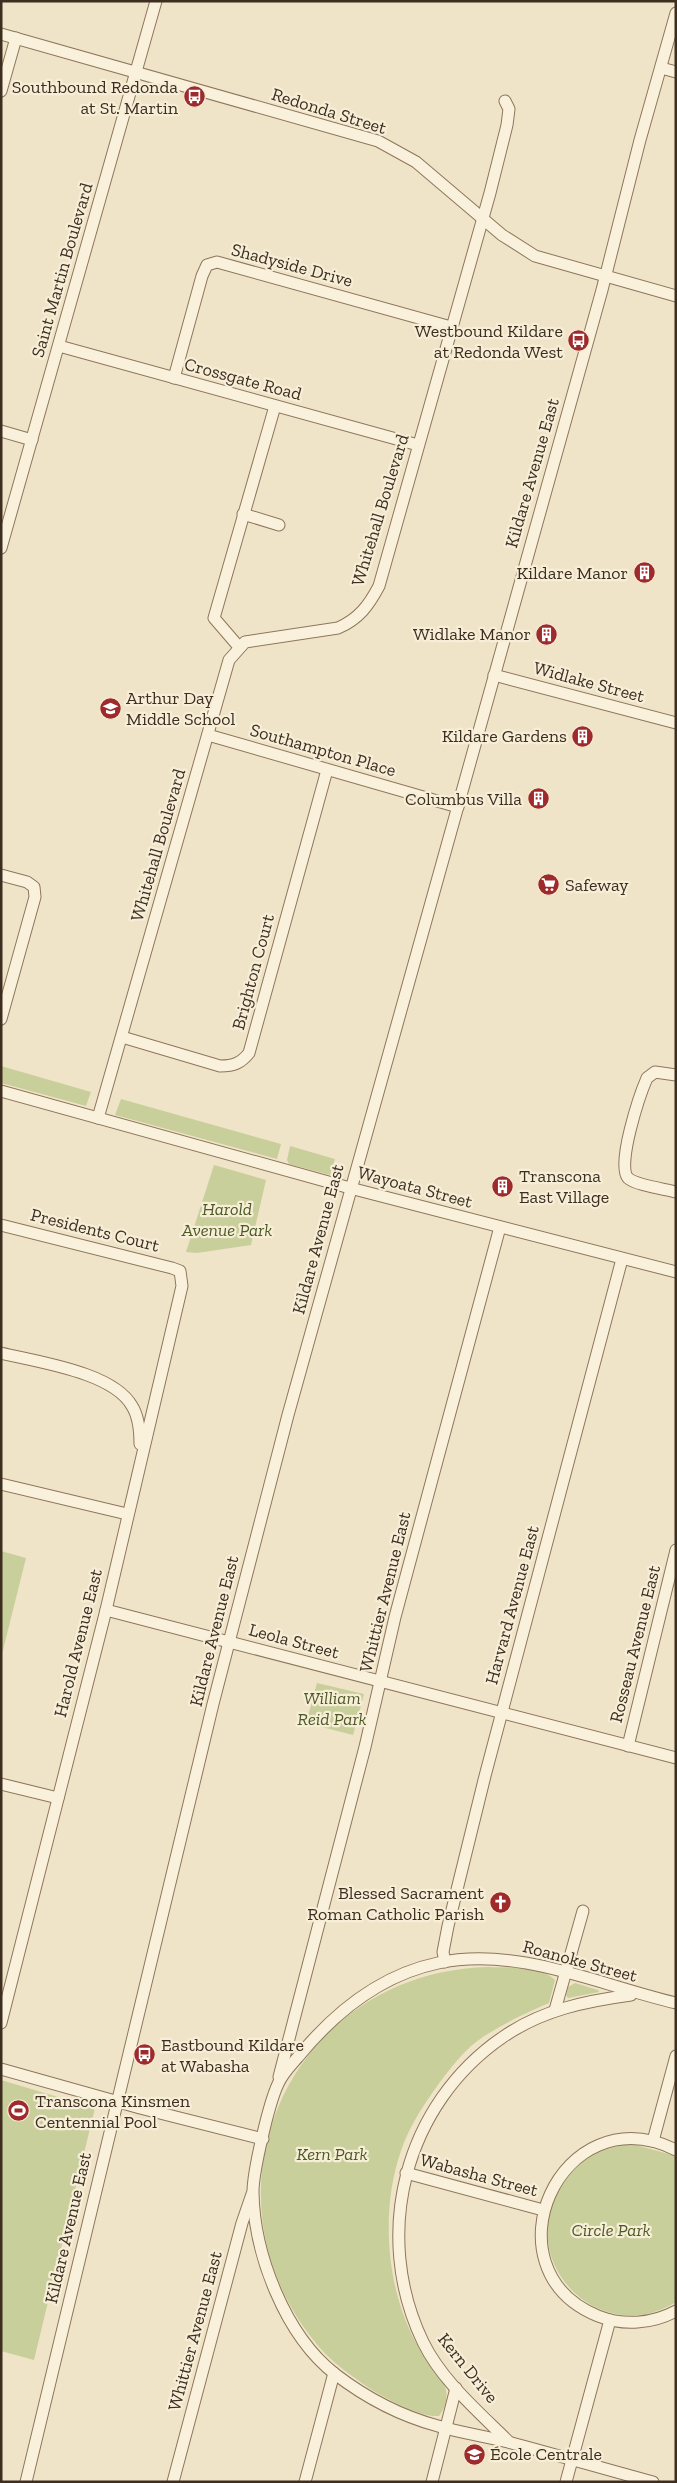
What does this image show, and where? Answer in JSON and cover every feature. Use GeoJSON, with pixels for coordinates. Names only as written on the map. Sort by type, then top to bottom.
{"type":"FeatureCollection","features":[{"type":"Feature","properties":{"kind":"street","name":"Saint Martin Boulevard"},"geometry":{"type":"LineString","coordinates":[[1,548],[156,1]]}},
{"type":"Feature","properties":{"kind":"street","name":"Kildare Avenue East"},"geometry":{"type":"LineString","coordinates":[[26,2482],[229,1641],[350,1188],[458,807],[676,14]]}},
{"type":"Feature","properties":{"kind":"street","name":"Redonda Street"},"geometry":{"type":"LineString","coordinates":[[1,34],[378,142],[416,162],[502,235],[535,256],[676,296]]}},
{"type":"Feature","properties":{"kind":"street"},"geometry":{"type":"LineString","coordinates":[[1,91],[16,38]]}},
{"type":"Feature","properties":{"kind":"street"},"geometry":{"type":"LineString","coordinates":[[661,68],[676,72]]}},
{"type":"Feature","properties":{"kind":"street","name":"Whitehall Boulevard"},"geometry":{"type":"LineString","coordinates":[[98,1118],[229,660],[245,642],[338,628],[360,616],[379,586],[483,219],[507,125],[509,109],[505,101]]}},
{"type":"Feature","properties":{"kind":"street","name":"Shadyside Drive"},"geometry":{"type":"LineString","coordinates":[[174,378],[202,276],[207,265],[218,262],[451,327]]}},
{"type":"Feature","properties":{"kind":"street","name":"Crossgate Road"},"geometry":{"type":"LineString","coordinates":[[59,346],[418,445]]}},
{"type":"Feature","properties":{"kind":"street"},"geometry":{"type":"LineString","coordinates":[[239,647],[214,618],[275,406]]}},
{"type":"Feature","properties":{"kind":"street"},"geometry":{"type":"LineString","coordinates":[[1,431],[32,440]]}},
{"type":"Feature","properties":{"kind":"street"},"geometry":{"type":"LineString","coordinates":[[243,514],[279,525]]}},
{"type":"Feature","properties":{"kind":"street","name":"Widlake Street"},"geometry":{"type":"LineString","coordinates":[[494,675],[676,723]]}},
{"type":"Feature","properties":{"kind":"street","name":"Southampton Place"},"geometry":{"type":"LineString","coordinates":[[208,735],[458,807]]}},
{"type":"Feature","properties":{"kind":"street","name":"Brighton Court"},"geometry":{"type":"LineString","coordinates":[[122,1037],[220,1066],[231,1066],[242,1062],[249,1053],[327,770]]}},
{"type":"Feature","properties":{"kind":"street"},"geometry":{"type":"LineString","coordinates":[[1,875],[27,882],[34,887],[35,897],[3,1005],[1,1019]]}},
{"type":"Feature","properties":{"kind":"street"},"geometry":{"type":"LineString","coordinates":[[676,1074],[655,1072],[647,1078],[625,1154],[624,1170],[628,1178],[636,1182],[676,1192]]}},
{"type":"Feature","properties":{"kind":"street","name":"Wayoata Street"},"geometry":{"type":"LineString","coordinates":[[1,1091],[350,1188],[676,1272]]}},
{"type":"Feature","properties":{"kind":"street","name":"Presidents Court"},"geometry":{"type":"LineString","coordinates":[[1,1225],[180,1271]]}},
{"type":"Feature","properties":{"kind":"street","name":"Whittier Avenue East"},"geometry":{"type":"LineString","coordinates":[[278,2082],[395,1617],[500,1227]]}},
{"type":"Feature","properties":{"kind":"street","name":"Harvard Avenue East"},"geometry":{"type":"LineString","coordinates":[[445,1962],[443,1952],[448,1926],[502,1712],[622,1258]]}},
{"type":"Feature","properties":{"kind":"street","name":"Harold Avenue East"},"geometry":{"type":"LineString","coordinates":[[1,2023],[106,1610],[182,1286],[180,1271]]}},
{"type":"Feature","properties":{"kind":"street"},"geometry":{"type":"LineString","coordinates":[[1,1353],[90,1376],[115,1388],[132,1405],[139,1427],[141,1456]]}},
{"type":"Feature","properties":{"kind":"street"},"geometry":{"type":"LineString","coordinates":[[1,1484],[127,1514]]}},
{"type":"Feature","properties":{"kind":"street","name":"Rosseau Avenue East"},"geometry":{"type":"LineString","coordinates":[[628,1746],[676,1550]]}},
{"type":"Feature","properties":{"kind":"street","name":"Leola Street"},"geometry":{"type":"LineString","coordinates":[[106,1610],[676,1758]]}},
{"type":"Feature","properties":{"kind":"street"},"geometry":{"type":"LineString","coordinates":[[1,1784],[58,1798]]}},
{"type":"Feature","properties":{"kind":"street"},"geometry":{"type":"LineString","coordinates":[[555,2010],[583,1911]]}},
{"type":"Feature","properties":{"kind":"street","name":"Roanoke Street"},"geometry":{"type":"LineString","coordinates":[[253,2190],[263,2139],[278,2082],[322,2029],[350,2004],[401,1976],[445,1962],[518,1961],[567,1972],[636,1994],[676,2003]]}},
{"type":"Feature","properties":{"kind":"street","name":"Kern Drive"},"geometry":{"type":"LineString","coordinates":[[508,2442],[456,2388],[423,2342],[400,2273],[397,2240],[398,2218],[406,2173],[421,2132],[437,2103],[460,2074],[481,2053],[504,2036],[555,2010],[578,2002],[636,1994]]}},
{"type":"Feature","properties":{"kind":"street"},"geometry":{"type":"LineString","coordinates":[[654,2141],[676,2056]]}},
{"type":"Feature","properties":{"kind":"street"},"geometry":{"type":"LineString","coordinates":[[1,2069],[117,2102],[263,2139]]}},
{"type":"Feature","properties":{"kind":"street"},"geometry":{"type":"LineString","coordinates":[[676,2150],[654,2141],[638,2139],[616,2140],[601,2144],[581,2155],[564,2170],[555,2182],[543,2210],[542,2243],[552,2275],[561,2289],[580,2306],[610,2320],[627,2322],[645,2322],[676,2312]]}},
{"type":"Feature","properties":{"kind":"street","name":"Wabasha Street"},"geometry":{"type":"LineString","coordinates":[[406,2173],[543,2210]]}},
{"type":"Feature","properties":{"kind":"street"},"geometry":{"type":"LineString","coordinates":[[253,2190],[267,2269],[287,2315],[309,2348],[334,2373],[378,2401],[405,2415],[447,2428],[508,2442],[653,2482]]}},
{"type":"Feature","properties":{"kind":"street","name":"Whittier Avenue East"},"geometry":{"type":"LineString","coordinates":[[173,2482],[242,2223],[253,2190]]}},
{"type":"Feature","properties":{"kind":"street"},"geometry":{"type":"LineString","coordinates":[[566,2482],[610,2320]]}},
{"type":"Feature","properties":{"kind":"street"},"geometry":{"type":"LineString","coordinates":[[305,2482],[334,2373]]}},
{"type":"Feature","properties":{"kind":"street"},"geometry":{"type":"LineString","coordinates":[[432,2482],[456,2388]]}},
{"type":"Feature","properties":{"kind":"green space"},"geometry":{"type":"Polygon","coordinates":[[[1,1066],[91,1092],[86,1106],[1,1083],[1,1066]]]}},
{"type":"Feature","properties":{"kind":"green space"},"geometry":{"type":"Polygon","coordinates":[[[121,1099],[281,1144],[277,1159],[115,1115],[121,1099]]]}},
{"type":"Feature","properties":{"kind":"green space"},"geometry":{"type":"Polygon","coordinates":[[[290,1146],[335,1159],[330,1175],[289,1164],[287,1160],[290,1146]]]}},
{"type":"Feature","properties":{"kind":"green space","name":"Harold Avenue Park"},"geometry":{"type":"Polygon","coordinates":[[[214,1165],[266,1180],[251,1245],[197,1253],[186,1252],[214,1165]]]}},
{"type":"Feature","properties":{"kind":"green space"},"geometry":{"type":"Polygon","coordinates":[[[1,1551],[26,1558],[1,1658],[1,1551]]]}},
{"type":"Feature","properties":{"kind":"green space","name":"William Reid Park"},"geometry":{"type":"Polygon","coordinates":[[[317,1683],[364,1694],[353,1735],[306,1723],[317,1683]]]}},
{"type":"Feature","properties":{"kind":"green space","name":"Kern Park"},"geometry":{"type":"Polygon","coordinates":[[[488,1967],[533,1970],[549,1975],[555,1980],[549,2003],[494,2030],[471,2046],[457,2061],[423,2106],[404,2142],[396,2168],[392,2187],[389,2225],[389,2245],[394,2283],[401,2309],[411,2333],[423,2355],[446,2388],[445,2405],[439,2416],[431,2416],[410,2410],[370,2389],[340,2367],[320,2348],[281,2288],[263,2225],[263,2162],[280,2102],[313,2050],[359,2007],[418,1979],[488,1967]]]}},
{"type":"Feature","properties":{"kind":"green space"},"geometry":{"type":"Polygon","coordinates":[[[575,1983],[598,1990],[599,1992],[568,1998],[566,1995],[568,1987],[575,1983]]]}},
{"type":"Feature","properties":{"kind":"green space"},"geometry":{"type":"Polygon","coordinates":[[[1,2080],[95,2108],[34,2360],[1,2351],[1,2080]]]}},
{"type":"Feature","properties":{"kind":"green space","name":"Circle Park"},"geometry":{"type":"Polygon","coordinates":[[[624,2145],[636,2145],[676,2156],[676,2302],[647,2314],[619,2315],[593,2306],[571,2290],[556,2268],[548,2242],[549,2214],[562,2185],[574,2169],[596,2154],[624,2145]]]}},
{"type":"Feature","properties":{"kind":"place","name":"Southbound Redonda at St. Martin"},"geometry":{"type":"Point","coordinates":[194,97]}},
{"type":"Feature","properties":{"kind":"place","name":"Westbound Kildare at Redonda West"},"geometry":{"type":"Point","coordinates":[579,341]}},
{"type":"Feature","properties":{"kind":"place","name":"Kildare Manor"},"geometry":{"type":"Point","coordinates":[644,573]}},
{"type":"Feature","properties":{"kind":"place","name":"Widlake Manor"},"geometry":{"type":"Point","coordinates":[547,634]}},
{"type":"Feature","properties":{"kind":"place","name":"Arthur Day Middle School"},"geometry":{"type":"Point","coordinates":[110,708]}},
{"type":"Feature","properties":{"kind":"place","name":"Kildare Gardens"},"geometry":{"type":"Point","coordinates":[583,736]}},
{"type":"Feature","properties":{"kind":"place","name":"Columbus Villa"},"geometry":{"type":"Point","coordinates":[538,799]}},
{"type":"Feature","properties":{"kind":"place","name":"Safeway"},"geometry":{"type":"Point","coordinates":[549,885]}},
{"type":"Feature","properties":{"kind":"place","name":"Transcona East Village"},"geometry":{"type":"Point","coordinates":[503,1186]}},
{"type":"Feature","properties":{"kind":"place","name":"Blessed Sacrament Roman Catholic Parish"},"geometry":{"type":"Point","coordinates":[500,1903]}},
{"type":"Feature","properties":{"kind":"place","name":"Eastbound Kildare at Wabasha"},"geometry":{"type":"Point","coordinates":[145,2055]}},
{"type":"Feature","properties":{"kind":"place","name":"Transcona Kinsmen Centennial Pool"},"geometry":{"type":"Point","coordinates":[19,2111]}},
{"type":"Feature","properties":{"kind":"place","name":"École Centrale"},"geometry":{"type":"Point","coordinates":[474,2454]}}]}
